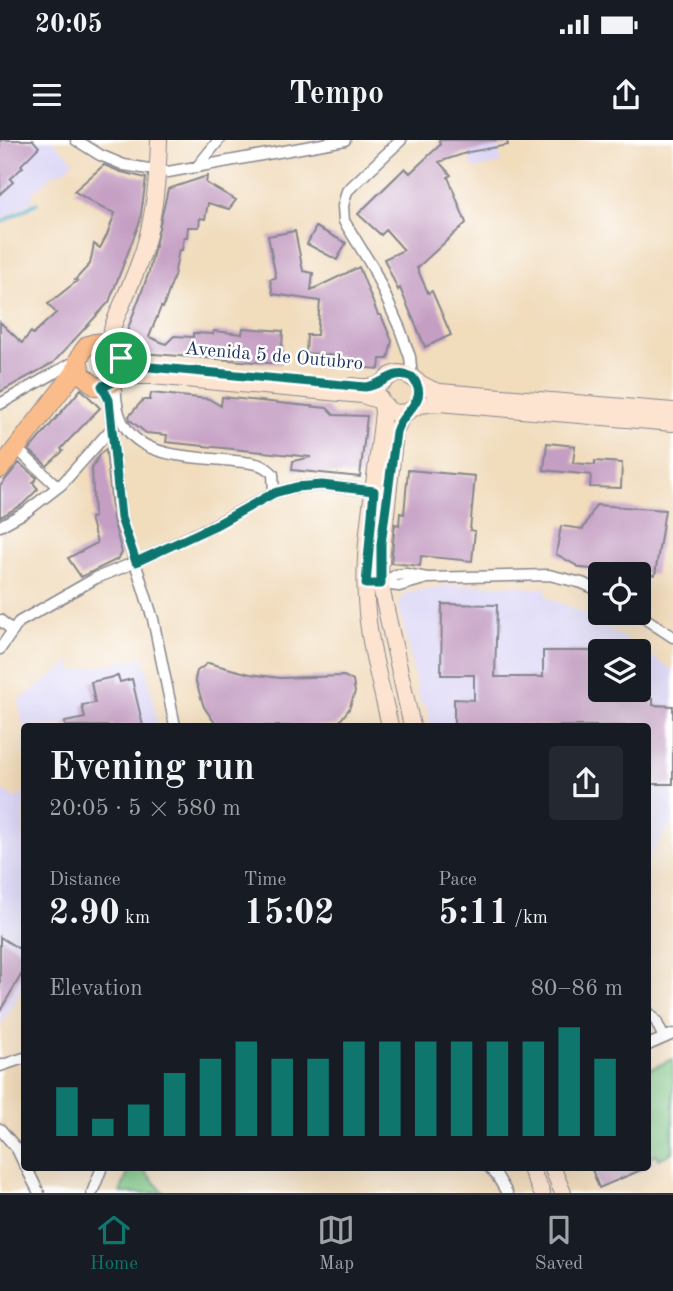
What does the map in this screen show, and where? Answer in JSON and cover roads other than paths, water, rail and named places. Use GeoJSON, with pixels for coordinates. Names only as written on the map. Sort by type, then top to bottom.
{"type":"FeatureCollection","features":[{"type":"Feature","properties":{"kind":"main road"},"geometry":{"type":"LineString","coordinates":[[53,400],[65,386],[102,382],[121,370],[111,335],[144,249],[154,206],[159,140]]}},
{"type":"Feature","properties":{"kind":"main road"},"geometry":{"type":"LineString","coordinates":[[0,469],[75,372],[79,358],[88,345],[104,344],[118,354]]}},
{"type":"Feature","properties":{"kind":"main road","name":"Avenida 5 de Outubro"},"geometry":{"type":"LineString","coordinates":[[118,354],[139,366],[365,387],[383,382]]}},
{"type":"Feature","properties":{"kind":"main road"},"geometry":{"type":"LineString","coordinates":[[79,358],[80,372],[102,382]]}},
{"type":"Feature","properties":{"kind":"main road","name":"Avenida 5 de Outubro"},"geometry":{"type":"LineString","coordinates":[[381,401],[380,388],[383,382],[387,377],[399,373],[425,388],[440,392],[673,411]]}},
{"type":"Feature","properties":{"kind":"main road","name":"Avenida 5 de Outubro"},"geometry":{"type":"LineString","coordinates":[[102,382],[128,376],[152,376],[362,395],[381,401],[389,410],[401,413],[410,410]]}},
{"type":"Feature","properties":{"kind":"main road"},"geometry":{"type":"LineString","coordinates":[[410,410],[419,396],[414,380]]}},
{"type":"Feature","properties":{"kind":"main road"},"geometry":{"type":"LineString","coordinates":[[381,401],[383,411],[374,491],[373,584],[369,626],[389,723]]}},
{"type":"Feature","properties":{"kind":"main road"},"geometry":{"type":"LineString","coordinates":[[411,723],[373,584],[396,432],[401,418],[419,405],[439,403],[673,423]]}},
{"type":"Feature","properties":{"kind":"main road"},"geometry":{"type":"LineString","coordinates":[[532,1171],[540,1190]]}},
{"type":"Feature","properties":{"kind":"street"},"geometry":{"type":"LineString","coordinates":[[197,167],[219,140]]}},
{"type":"Feature","properties":{"kind":"street"},"geometry":{"type":"LineString","coordinates":[[77,141],[100,155],[124,164],[158,172],[175,172],[345,140]]}},
{"type":"Feature","properties":{"kind":"street"},"geometry":{"type":"LineString","coordinates":[[401,140],[347,191],[343,205],[344,221],[373,268],[408,347],[414,380]]}},
{"type":"Feature","properties":{"kind":"street"},"geometry":{"type":"LineString","coordinates":[[0,404],[79,358]]}},
{"type":"Feature","properties":{"kind":"street"},"geometry":{"type":"LineString","coordinates":[[102,382],[109,400],[121,518],[153,619],[174,723]]}},
{"type":"Feature","properties":{"kind":"street"},"geometry":{"type":"LineString","coordinates":[[102,382],[116,401],[120,420],[138,439],[156,451],[168,455],[261,464],[288,481],[374,491]]}},
{"type":"Feature","properties":{"kind":"street"},"geometry":{"type":"LineString","coordinates":[[0,526],[27,511],[58,487],[112,428]]}},
{"type":"Feature","properties":{"kind":"street"},"geometry":{"type":"LineString","coordinates":[[116,455],[124,440],[138,439]]}},
{"type":"Feature","properties":{"kind":"street"},"geometry":{"type":"LineString","coordinates":[[16,448],[58,487]]}},
{"type":"Feature","properties":{"kind":"street"},"geometry":{"type":"LineString","coordinates":[[273,474],[274,493]]}},
{"type":"Feature","properties":{"kind":"street"},"geometry":{"type":"LineString","coordinates":[[0,649],[19,622],[96,578],[214,526],[274,493],[296,487],[322,485]]}},
{"type":"Feature","properties":{"kind":"street"},"geometry":{"type":"LineString","coordinates":[[373,584],[406,574],[427,578],[549,575],[588,586]]}},
{"type":"Feature","properties":{"kind":"street"},"geometry":{"type":"LineString","coordinates":[[0,620],[13,631]]}},
{"type":"Feature","properties":{"kind":"street"},"geometry":{"type":"LineString","coordinates":[[651,623],[673,637]]}},
{"type":"Feature","properties":{"kind":"street"},"geometry":{"type":"LineString","coordinates":[[651,1015],[669,1036],[651,1044]]}},
{"type":"Feature","properties":{"kind":"street"},"geometry":{"type":"LineString","coordinates":[[0,1066],[21,1059]]}},
{"type":"Feature","properties":{"kind":"street"},"geometry":{"type":"LineString","coordinates":[[0,1129],[21,1158]]}},
{"type":"Feature","properties":{"kind":"street"},"geometry":{"type":"LineString","coordinates":[[28,1171],[39,1193]]}},
{"type":"Feature","properties":{"kind":"street"},"geometry":{"type":"LineString","coordinates":[[92,1193],[101,1171]]}},
{"type":"Feature","properties":{"kind":"street"},"geometry":{"type":"LineString","coordinates":[[493,1171],[507,1193]]}},
{"type":"Feature","properties":{"kind":"waterway"},"geometry":{"type":"LineString","coordinates":[[0,223],[37,203]]}}]}
